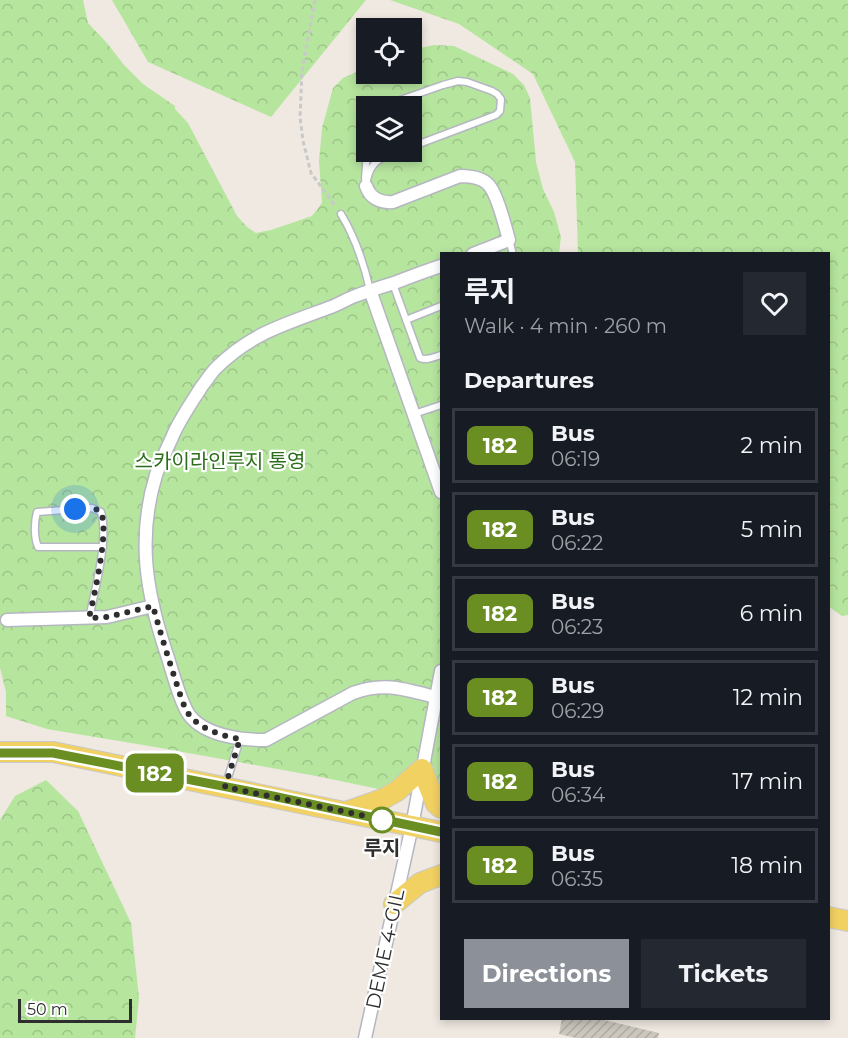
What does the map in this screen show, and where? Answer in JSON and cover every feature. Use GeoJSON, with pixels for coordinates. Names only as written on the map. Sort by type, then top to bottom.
{"type":"FeatureCollection","features":[{"type":"Feature","properties":{"kind":"main road"},"geometry":{"type":"LineString","coordinates":[[0,753],[53,753],[440,832]]}},
{"type":"Feature","properties":{"kind":"main road"},"geometry":{"type":"LineString","coordinates":[[346,812],[383,799],[397,791],[422,770],[436,804],[440,807]]}},
{"type":"Feature","properties":{"kind":"main road"},"geometry":{"type":"LineString","coordinates":[[394,904],[420,883],[440,875]]}},
{"type":"Feature","properties":{"kind":"main road"},"geometry":{"type":"LineString","coordinates":[[830,917],[848,921]]}},
{"type":"Feature","properties":{"kind":"street"},"geometry":{"type":"LineString","coordinates":[[366,186],[373,197],[381,201],[393,202],[460,176],[478,178],[491,188],[508,240],[478,252]]}},
{"type":"Feature","properties":{"kind":"street"},"geometry":{"type":"LineString","coordinates":[[438,698],[392,687],[366,688],[352,693],[266,740],[228,737],[207,729],[189,715],[180,695],[153,606],[145,560],[148,515],[153,486],[162,458],[182,417],[214,370],[257,336],[273,328],[370,290],[440,266]]}},
{"type":"Feature","properties":{"kind":"street"},"geometry":{"type":"LineString","coordinates":[[370,290],[440,489]]}},
{"type":"Feature","properties":{"kind":"street"},"geometry":{"type":"LineString","coordinates":[[7,620],[107,617],[153,606]]}},
{"type":"Feature","properties":{"kind":"street","name":"DEME 4-GIL"},"geometry":{"type":"LineString","coordinates":[[365,1038],[412,826],[440,680]]}},
{"type":"Feature","properties":{"kind":"lane"},"geometry":{"type":"LineString","coordinates":[[412,96],[458,81],[492,91],[501,99],[500,111],[496,115],[422,143]]}},
{"type":"Feature","properties":{"kind":"lane"},"geometry":{"type":"LineString","coordinates":[[365,162],[366,186]]}},
{"type":"Feature","properties":{"kind":"lane"},"geometry":{"type":"LineString","coordinates":[[366,186],[368,172],[375,162]]}},
{"type":"Feature","properties":{"kind":"lane"},"geometry":{"type":"LineString","coordinates":[[341,214],[365,266],[370,290]]}},
{"type":"Feature","properties":{"kind":"lane"},"geometry":{"type":"LineString","coordinates":[[508,240],[512,252]]}},
{"type":"Feature","properties":{"kind":"lane"},"geometry":{"type":"LineString","coordinates":[[393,283],[420,358],[428,360],[440,355]]}},
{"type":"Feature","properties":{"kind":"lane"},"geometry":{"type":"LineString","coordinates":[[406,320],[440,306]]}},
{"type":"Feature","properties":{"kind":"lane"},"geometry":{"type":"LineString","coordinates":[[414,414],[440,405]]}},
{"type":"Feature","properties":{"kind":"lane"},"geometry":{"type":"LineString","coordinates":[[89,618],[103,547],[101,512],[92,508],[37,512],[35,516],[38,547],[103,547]]}},
{"type":"Feature","properties":{"kind":"lane"},"geometry":{"type":"LineString","coordinates":[[225,787],[240,739]]}},
{"type":"Feature","properties":{"kind":"path"},"geometry":{"type":"LineString","coordinates":[[315,0],[302,71],[300,117],[311,173],[341,214]]}},
{"type":"Feature","properties":{"kind":"green space","name":"스카이라인루지 통영"},"geometry":{"type":"Polygon","coordinates":[[[0,0],[83,0],[88,23],[143,84],[175,106],[175,109],[188,123],[237,216],[256,233],[312,216],[322,203],[319,161],[322,128],[333,88],[343,78],[356,72],[356,84],[422,84],[422,48],[434,45],[454,46],[513,74],[524,85],[530,98],[536,162],[543,189],[554,212],[561,237],[559,252],[440,252],[440,802],[316,776],[47,729],[6,716],[6,692],[0,668],[0,0]]]}},
{"type":"Feature","properties":{"kind":"green space"},"geometry":{"type":"Polygon","coordinates":[[[112,0],[366,0],[271,117],[148,62],[112,0]]]}},
{"type":"Feature","properties":{"kind":"green space"},"geometry":{"type":"Polygon","coordinates":[[[390,0],[848,0],[848,615],[842,616],[830,607],[830,252],[578,252],[575,162],[533,74],[459,24],[390,0]]]}},
{"type":"Feature","properties":{"kind":"green space"},"geometry":{"type":"Polygon","coordinates":[[[46,780],[78,811],[131,923],[139,998],[135,1038],[0,1038],[0,820],[15,796],[46,780]]]}},
{"type":"Feature","properties":{"kind":"building"},"geometry":{"type":"Polygon","coordinates":[[[562,1020],[604,1020],[659,1033],[658,1038],[576,1038],[559,1034],[562,1020]]]}},
{"type":"Feature","properties":{"kind":"bus line","name":"182"},"geometry":{"type":"LineString","coordinates":[[0,753],[53,753],[440,832]]}},
{"type":"Feature","properties":{"kind":"place","name":"루지"},"geometry":{"type":"Point","coordinates":[382,820]}},
{"type":"Feature","properties":{"kind":"route"},"geometry":{"type":"LineString","coordinates":[[75,509],[92,508],[101,512],[102,518],[103,547],[89,618],[107,617],[153,606],[180,695],[189,715],[207,729],[240,739],[225,787],[390,821],[382,820]]}}]}
